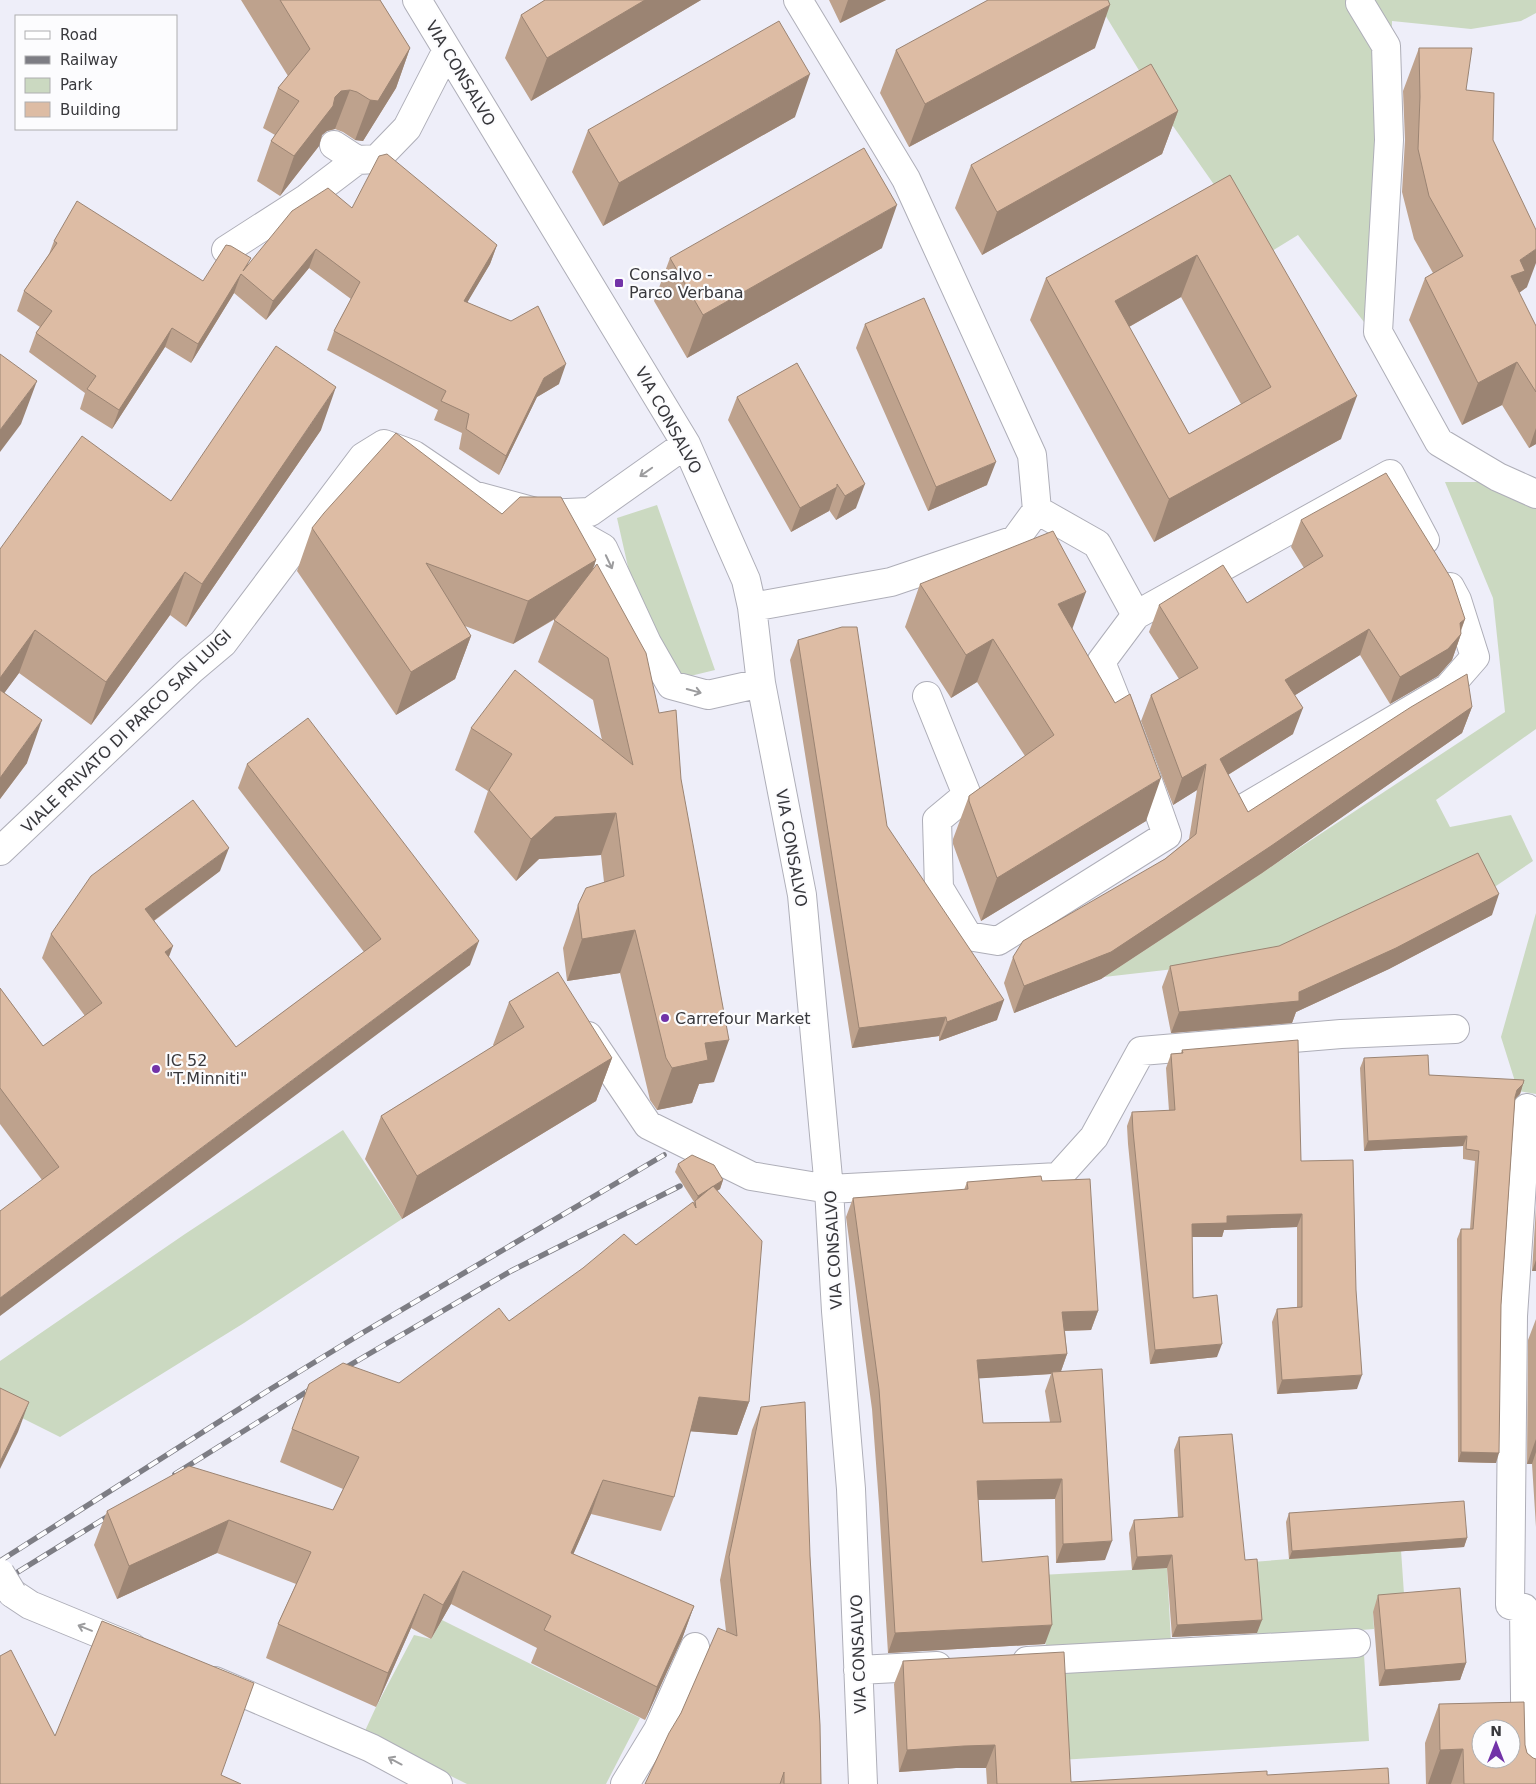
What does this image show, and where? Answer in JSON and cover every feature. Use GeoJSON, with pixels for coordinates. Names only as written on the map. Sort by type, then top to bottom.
{"type":"FeatureCollection","features":[{"type":"Feature","properties":{"kind":"street","name":"VIA CONSALVO"},"geometry":{"type":"LineString","coordinates":[[417,0],[686,444],[746,580],[752,607],[761,683],[802,895],[829,1189],[836,1311],[851,1489],[863,1784]]}},
{"type":"Feature","properties":{"kind":"street"},"geometry":{"type":"LineString","coordinates":[[752,607],[892,582],[1015,540],[1037,510],[1032,455],[906,179],[798,0]]}},
{"type":"Feature","properties":{"kind":"street"},"geometry":{"type":"LineString","coordinates":[[1360,3],[1386,46],[1389,140],[1378,332],[1440,442],[1498,477],[1536,494]]}},
{"type":"Feature","properties":{"kind":"street"},"geometry":{"type":"LineString","coordinates":[[226,250],[308,198],[357,160],[377,159],[407,128],[447,50]]}},
{"type":"Feature","properties":{"kind":"street"},"geometry":{"type":"LineString","coordinates":[[334,145],[357,160]]}},
{"type":"Feature","properties":{"kind":"street","name":"VIALE PRIVATO DI PARCO SAN LUIGI"},"geometry":{"type":"LineString","coordinates":[[0,851],[191,670],[223,643],[363,457],[384,444],[414,455],[473,495],[543,514]]}},
{"type":"Feature","properties":{"kind":"street"},"geometry":{"type":"LineString","coordinates":[[543,514],[590,512],[686,444]]}},
{"type":"Feature","properties":{"kind":"street"},"geometry":{"type":"LineString","coordinates":[[927,696],[967,795],[937,820],[939,888],[968,936],[998,941],[1167,834],[1101,662],[1136,615],[1390,474],[1458,600],[1475,656],[1448,688],[1244,808]]}},
{"type":"Feature","properties":{"kind":"street"},"geometry":{"type":"LineString","coordinates":[[1037,510],[1097,544],[1136,615]]}},
{"type":"Feature","properties":{"kind":"street"},"geometry":{"type":"LineString","coordinates":[[543,514],[603,548],[647,643],[671,685],[708,695],[761,683]]}},
{"type":"Feature","properties":{"kind":"street"},"geometry":{"type":"LineString","coordinates":[[577,1020],[648,1125],[751,1176],[829,1189],[1058,1177],[1094,1138],[1141,1051],[1341,1034],[1455,1029]]}},
{"type":"Feature","properties":{"kind":"street"},"geometry":{"type":"LineString","coordinates":[[1526,1784],[1524,1608],[1510,1605],[1510,1595],[1513,1316],[1527,1108]]}},
{"type":"Feature","properties":{"kind":"street"},"geometry":{"type":"LineString","coordinates":[[6,1583],[30,1605],[157,1657]]}},
{"type":"Feature","properties":{"kind":"street"},"geometry":{"type":"LineString","coordinates":[[998,1663],[1356,1643]]}},
{"type":"Feature","properties":{"kind":"street"},"geometry":{"type":"LineString","coordinates":[[625,1784],[658,1730],[695,1647]]}},
{"type":"Feature","properties":{"kind":"street"},"geometry":{"type":"LineString","coordinates":[[858,1670],[958,1665]]}},
{"type":"Feature","properties":{"kind":"street"},"geometry":{"type":"LineString","coordinates":[[194,1672],[371,1748],[438,1784]]}},
{"type":"Feature","properties":{"kind":"green space"},"geometry":{"type":"Polygon","coordinates":[[[1096,0],[1536,0],[1536,13],[1521,21],[1471,29],[1392,21],[1391,66],[1370,330],[1298,235],[1264,256],[1173,126],[1096,0]]]}},
{"type":"Feature","properties":{"kind":"green space"},"geometry":{"type":"Polygon","coordinates":[[[1445,482],[1481,482],[1536,509],[1536,729],[1436,800],[1450,827],[1511,815],[1533,861],[1493,888],[1253,960],[1104,977],[1505,712],[1493,598],[1445,482]]]}},
{"type":"Feature","properties":{"kind":"green space"},"geometry":{"type":"Polygon","coordinates":[[[657,505],[715,670],[678,679],[635,598],[617,518],[657,505]]]}},
{"type":"Feature","properties":{"kind":"green space"},"geometry":{"type":"Polygon","coordinates":[[[1536,913],[1536,1094],[1518,1091],[1501,1037],[1536,913]]]}},
{"type":"Feature","properties":{"kind":"green space"},"geometry":{"type":"Polygon","coordinates":[[[343,1130],[402,1219],[244,1323],[60,1437],[0,1407],[0,1361],[185,1234],[343,1130]]]}},
{"type":"Feature","properties":{"kind":"green space"},"geometry":{"type":"Polygon","coordinates":[[[1401,1550],[1405,1609],[1373,1612],[1374,1629],[1257,1638],[1252,1562],[1401,1550]]]}},
{"type":"Feature","properties":{"kind":"green space"},"geometry":{"type":"Polygon","coordinates":[[[1167,1568],[1171,1642],[1046,1649],[1041,1575],[1167,1568]]]}},
{"type":"Feature","properties":{"kind":"green space"},"geometry":{"type":"Polygon","coordinates":[[[442,1620],[640,1718],[606,1784],[467,1784],[364,1733],[414,1635],[431,1639],[442,1620]]]}},
{"type":"Feature","properties":{"kind":"green space"},"geometry":{"type":"Polygon","coordinates":[[[1364,1654],[1369,1741],[1060,1760],[1055,1673],[1364,1654]]]}},
{"type":"Feature","properties":{"kind":"building"},"geometry":{"type":"Polygon","coordinates":[[[280,0],[380,0],[410,48],[378,101],[370,100],[350,90],[341,91],[335,97],[333,106],[294,156],[271,141],[299,101],[278,88],[310,49],[280,0]]]}},
{"type":"Feature","properties":{"kind":"building"},"geometry":{"type":"Polygon","coordinates":[[[545,0],[645,0],[547,58],[521,15],[545,0]]]}},
{"type":"Feature","properties":{"kind":"building"},"geometry":{"type":"Polygon","coordinates":[[[988,0],[1108,0],[1110,5],[925,104],[896,50],[988,0]]]}},
{"type":"Feature","properties":{"kind":"building"},"geometry":{"type":"Polygon","coordinates":[[[779,21],[810,74],[619,183],[588,130],[779,21]]]}},
{"type":"Feature","properties":{"kind":"building"},"geometry":{"type":"Polygon","coordinates":[[[1419,48],[1472,48],[1466,90],[1494,93],[1493,140],[1536,230],[1536,249],[1520,260],[1525,271],[1511,276],[1536,326],[1536,392],[1517,362],[1478,383],[1425,278],[1463,256],[1429,196],[1418,149],[1419,48]]]}},
{"type":"Feature","properties":{"kind":"building"},"geometry":{"type":"Polygon","coordinates":[[[1151,64],[1178,111],[997,212],[971,165],[1151,64]]]}},
{"type":"Feature","properties":{"kind":"building"},"geometry":{"type":"Polygon","coordinates":[[[864,148],[897,205],[703,315],[670,258],[864,148]]]}},
{"type":"Feature","properties":{"kind":"building"},"geometry":{"type":"Polygon","coordinates":[[[387,154],[497,245],[464,301],[511,321],[538,306],[566,364],[544,378],[506,456],[466,429],[469,414],[441,401],[446,391],[334,331],[360,282],[316,249],[273,301],[241,274],[198,344],[172,328],[119,410],[87,389],[96,376],[36,333],[52,311],[24,291],[57,243],[54,241],[77,201],[203,281],[226,245],[251,258],[243,271],[292,211],[328,188],[352,208],[379,156],[387,154]]]}},
{"type":"Feature","properties":{"kind":"building"},"geometry":{"type":"Polygon","coordinates":[[[1230,175],[1357,396],[1169,499],[1046,278],[1230,175]],[[1197,255],[1115,301],[1189,434],[1271,387],[1197,255]]]}},
{"type":"Feature","properties":{"kind":"building"},"geometry":{"type":"Polygon","coordinates":[[[924,298],[996,462],[936,487],[865,324],[924,298]]]}},
{"type":"Feature","properties":{"kind":"building"},"geometry":{"type":"Polygon","coordinates":[[[276,346],[336,387],[202,584],[185,572],[106,682],[35,630],[0,678],[0,549],[82,436],[171,501],[276,346]]]}},
{"type":"Feature","properties":{"kind":"building"},"geometry":{"type":"Polygon","coordinates":[[[0,354],[37,381],[0,430],[0,354]]]}},
{"type":"Feature","properties":{"kind":"building"},"geometry":{"type":"Polygon","coordinates":[[[797,363],[865,484],[845,496],[837,484],[837,487],[800,508],[737,397],[797,363]]]}},
{"type":"Feature","properties":{"kind":"building"},"geometry":{"type":"Polygon","coordinates":[[[396,433],[502,514],[520,497],[561,497],[596,560],[528,601],[426,563],[471,636],[411,672],[312,528],[396,433]]]}},
{"type":"Feature","properties":{"kind":"building"},"geometry":{"type":"Polygon","coordinates":[[[1386,473],[1452,580],[1465,619],[1460,623],[1461,634],[1448,649],[1400,677],[1369,629],[1285,680],[1303,708],[1220,759],[1248,812],[1411,707],[1467,674],[1472,707],[1271,846],[1111,952],[1024,986],[1013,957],[1023,941],[1165,859],[1196,834],[1206,764],[1182,778],[1151,695],[1198,668],[1159,605],[1223,565],[1247,603],[1323,556],[1301,520],[1386,473]]]}},
{"type":"Feature","properties":{"kind":"building"},"geometry":{"type":"Polygon","coordinates":[[[1053,531],[1086,592],[1058,604],[1115,703],[1130,694],[1161,778],[997,878],[969,801],[969,796],[1054,735],[993,639],[966,655],[920,584],[1053,531]]]}},
{"type":"Feature","properties":{"kind":"building"},"geometry":{"type":"Polygon","coordinates":[[[597,564],[646,653],[659,713],[676,710],[681,779],[729,1040],[705,1043],[708,1060],[672,1068],[666,1058],[635,930],[582,939],[578,905],[586,888],[624,876],[616,813],[555,817],[531,839],[489,790],[512,754],[471,728],[515,670],[633,765],[608,658],[554,620],[597,564]]]}},
{"type":"Feature","properties":{"kind":"building"},"geometry":{"type":"Polygon","coordinates":[[[842,627],[857,627],[887,826],[1004,1000],[947,1022],[946,1017],[859,1028],[798,640],[842,627]]]}},
{"type":"Feature","properties":{"kind":"building"},"geometry":{"type":"Polygon","coordinates":[[[0,690],[42,720],[0,778],[0,690]]]}},
{"type":"Feature","properties":{"kind":"building"},"geometry":{"type":"Polygon","coordinates":[[[308,718],[479,941],[0,1298],[0,1211],[59,1167],[0,1088],[0,988],[43,1046],[102,1003],[51,934],[91,876],[193,800],[229,848],[145,909],[173,946],[165,952],[236,1047],[381,939],[247,764],[308,718]]]}},
{"type":"Feature","properties":{"kind":"building"},"geometry":{"type":"Polygon","coordinates":[[[1478,853],[1499,894],[1396,948],[1299,992],[1299,1001],[1179,1012],[1170,966],[1279,946],[1478,853]]]}},
{"type":"Feature","properties":{"kind":"building"},"geometry":{"type":"Polygon","coordinates":[[[558,972],[612,1058],[417,1176],[381,1116],[524,1027],[509,1002],[558,972]]]}},
{"type":"Feature","properties":{"kind":"building"},"geometry":{"type":"Polygon","coordinates":[[[1298,1040],[1301,1161],[1353,1160],[1356,1290],[1362,1375],[1282,1380],[1277,1309],[1302,1307],[1302,1214],[1227,1216],[1227,1223],[1192,1224],[1193,1298],[1217,1295],[1222,1344],[1155,1350],[1132,1112],[1175,1110],[1171,1054],[1183,1053],[1182,1050],[1298,1040]]]}},
{"type":"Feature","properties":{"kind":"building"},"geometry":{"type":"Polygon","coordinates":[[[1428,1055],[1429,1075],[1524,1080],[1517,1090],[1515,1097],[1501,1305],[1499,1453],[1461,1452],[1461,1229],[1473,1229],[1479,1151],[1466,1149],[1467,1136],[1368,1141],[1364,1058],[1428,1055]]]}},
{"type":"Feature","properties":{"kind":"building"},"geometry":{"type":"Polygon","coordinates":[[[692,1155],[714,1165],[723,1180],[698,1196],[678,1164],[692,1155]]]}},
{"type":"Feature","properties":{"kind":"building"},"geometry":{"type":"Polygon","coordinates":[[[1041,1176],[1042,1181],[1090,1179],[1098,1311],[1062,1312],[1067,1354],[977,1360],[983,1423],[1061,1422],[1052,1372],[1102,1369],[1112,1541],[1063,1544],[1062,1479],[977,1481],[982,1562],[1048,1556],[1052,1625],[895,1633],[879,1389],[853,1198],[968,1189],[967,1182],[1041,1176]]]}},
{"type":"Feature","properties":{"kind":"building"},"geometry":{"type":"Polygon","coordinates":[[[713,1186],[762,1241],[749,1402],[699,1397],[674,1497],[603,1480],[571,1553],[694,1606],[657,1687],[544,1630],[551,1616],[463,1571],[443,1605],[424,1594],[388,1673],[278,1624],[311,1552],[229,1520],[129,1566],[107,1511],[189,1466],[333,1510],[359,1457],[292,1429],[309,1384],[343,1363],[399,1383],[499,1308],[509,1321],[583,1268],[624,1234],[636,1245],[693,1202],[696,1208],[695,1201],[713,1186]]]}},
{"type":"Feature","properties":{"kind":"building"},"geometry":{"type":"Polygon","coordinates":[[[0,1388],[29,1402],[0,1462],[0,1388]]]}},
{"type":"Feature","properties":{"kind":"building"},"geometry":{"type":"Polygon","coordinates":[[[805,1402],[821,1784],[784,1784],[784,1772],[780,1784],[645,1784],[669,1733],[681,1713],[718,1628],[737,1636],[729,1557],[761,1407],[805,1402]]]}},
{"type":"Feature","properties":{"kind":"building"},"geometry":{"type":"Polygon","coordinates":[[[1232,1434],[1245,1560],[1257,1559],[1262,1620],[1177,1625],[1172,1555],[1137,1557],[1134,1520],[1183,1517],[1179,1437],[1232,1434]]]}},
{"type":"Feature","properties":{"kind":"building"},"geometry":{"type":"Polygon","coordinates":[[[1464,1501],[1467,1538],[1292,1551],[1289,1513],[1464,1501]]]}},
{"type":"Feature","properties":{"kind":"building"},"geometry":{"type":"Polygon","coordinates":[[[1460,1588],[1466,1663],[1385,1670],[1378,1595],[1460,1588]]]}},
{"type":"Feature","properties":{"kind":"building"},"geometry":{"type":"Polygon","coordinates":[[[102,1621],[254,1683],[221,1775],[241,1784],[0,1784],[0,1656],[11,1650],[55,1736],[102,1621]]]}},
{"type":"Feature","properties":{"kind":"building"},"geometry":{"type":"Polygon","coordinates":[[[1064,1652],[1071,1782],[1267,1771],[1267,1775],[1388,1768],[1389,1784],[997,1784],[995,1745],[907,1750],[903,1661],[1064,1652]]]}},
{"type":"Feature","properties":{"kind":"building"},"geometry":{"type":"Polygon","coordinates":[[[1524,1702],[1525,1745],[1527,1753],[1536,1759],[1536,1784],[1464,1784],[1463,1749],[1440,1750],[1439,1704],[1524,1702]]]}},
{"type":"Feature","properties":{"kind":"railway"},"geometry":{"type":"LineString","coordinates":[[0,1561],[269,1390],[664,1155]]}},
{"type":"Feature","properties":{"kind":"railway"},"geometry":{"type":"LineString","coordinates":[[338,1372],[511,1271],[680,1186]]}},
{"type":"Feature","properties":{"kind":"railway"},"geometry":{"type":"LineString","coordinates":[[175,1474],[319,1384]]}},
{"type":"Feature","properties":{"kind":"railway"},"geometry":{"type":"LineString","coordinates":[[0,1583],[115,1512]]}},
{"type":"Feature","properties":{"kind":"place","name":"Consalvo - Parco Verbana"},"geometry":{"type":"Point","coordinates":[619,283]}},
{"type":"Feature","properties":{"kind":"place","name":"Carrefour Market"},"geometry":{"type":"Point","coordinates":[665,1018]}},
{"type":"Feature","properties":{"kind":"place","name":"IC 52 \"T.Minniti\""},"geometry":{"type":"Point","coordinates":[156,1069]}}]}
